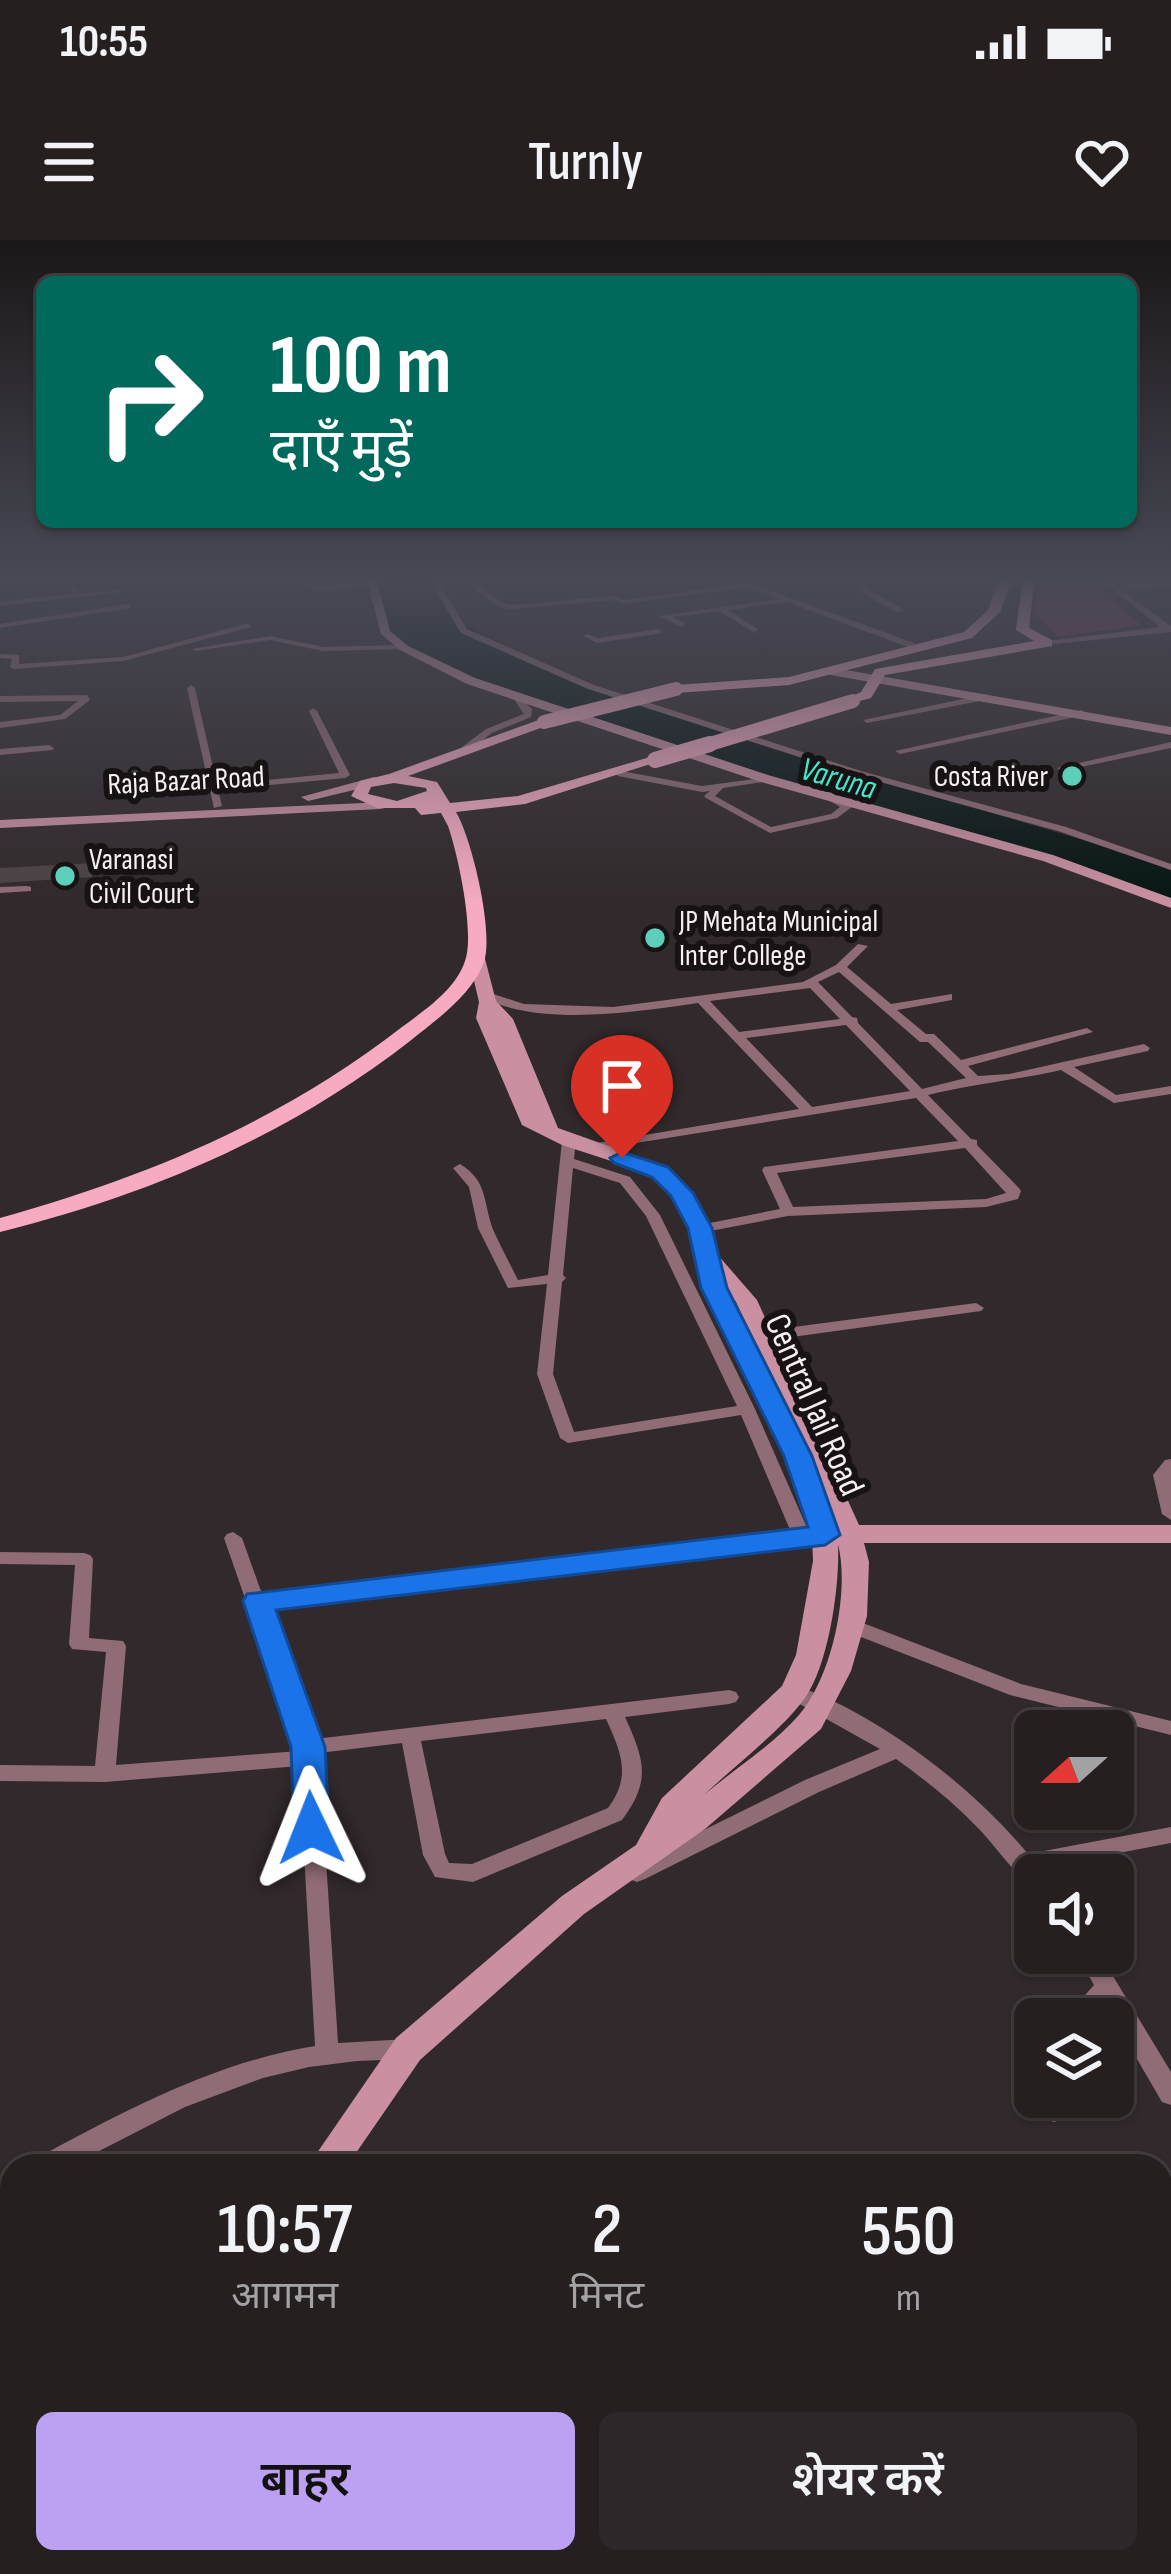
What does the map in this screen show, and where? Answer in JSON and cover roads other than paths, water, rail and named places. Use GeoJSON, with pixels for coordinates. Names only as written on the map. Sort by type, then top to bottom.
{"type":"FeatureCollection","features":[{"type":"Feature","properties":{"kind":"main road"},"geometry":{"type":"LineString","coordinates":[[742,685],[676,689],[544,722],[380,780],[360,788],[358,796],[380,805],[421,810],[519,801],[854,701],[866,695],[871,685]]}},
{"type":"Feature","properties":{"kind":"main road"},"geometry":{"type":"LineString","coordinates":[[400,805],[434,789],[443,764],[462,750]]}},
{"type":"Feature","properties":{"kind":"main road"},"geometry":{"type":"LineString","coordinates":[[0,1226],[165,1174],[248,1139],[329,1094],[431,1013],[466,976],[476,955],[466,848],[434,789],[380,780]]}},
{"type":"Feature","properties":{"kind":"main road"},"geometry":{"type":"LineString","coordinates":[[421,810],[445,828],[464,858]]}},
{"type":"Feature","properties":{"kind":"street"},"geometry":{"type":"LineString","coordinates":[[486,685],[766,778],[1048,858],[1171,903]]}},
{"type":"Feature","properties":{"kind":"street"},"geometry":{"type":"LineString","coordinates":[[587,685],[1171,867]]}},
{"type":"Feature","properties":{"kind":"street"},"geometry":{"type":"LineString","coordinates":[[904,685],[1083,712],[1171,731]]}},
{"type":"Feature","properties":{"kind":"street"},"geometry":{"type":"LineString","coordinates":[[191,688],[218,806]]}},
{"type":"Feature","properties":{"kind":"street"},"geometry":{"type":"LineString","coordinates":[[0,699],[87,698],[62,717],[0,724]]}},
{"type":"Feature","properties":{"kind":"street"},"geometry":{"type":"LineString","coordinates":[[462,750],[489,731],[530,713],[515,698]]}},
{"type":"Feature","properties":{"kind":"street"},"geometry":{"type":"LineString","coordinates":[[868,720],[986,698]]}},
{"type":"Feature","properties":{"kind":"street"},"geometry":{"type":"LineString","coordinates":[[213,788],[345,775],[314,711]]}},
{"type":"Feature","properties":{"kind":"street"},"geometry":{"type":"LineString","coordinates":[[900,751],[1083,712]]}},
{"type":"Feature","properties":{"kind":"street"},"geometry":{"type":"LineString","coordinates":[[1062,768],[1171,745]]}},
{"type":"Feature","properties":{"kind":"street"},"geometry":{"type":"LineString","coordinates":[[0,752],[49,748]]}},
{"type":"Feature","properties":{"kind":"street"},"geometry":{"type":"LineString","coordinates":[[621,774],[715,793],[770,830],[834,816],[847,807],[836,801],[839,799]]}},
{"type":"Feature","properties":{"kind":"street"},"geometry":{"type":"LineString","coordinates":[[715,793],[766,778]]}},
{"type":"Feature","properties":{"kind":"street","name":"Raja Bazar Road"},"geometry":{"type":"LineString","coordinates":[[0,820],[290,801],[380,780]]}},
{"type":"Feature","properties":{"kind":"street"},"geometry":{"type":"LineString","coordinates":[[0,820],[380,805]]}},
{"type":"Feature","properties":{"kind":"street"},"geometry":{"type":"LineString","coordinates":[[1144,857],[1171,853]]}},
{"type":"Feature","properties":{"kind":"street"},"geometry":{"type":"LineString","coordinates":[[0,890],[27,889]]}},
{"type":"Feature","properties":{"kind":"street"},"geometry":{"type":"LineString","coordinates":[[486,998],[523,1008],[580,1012],[702,1000],[808,983],[840,967],[862,946]]}},
{"type":"Feature","properties":{"kind":"street"},"geometry":{"type":"LineString","coordinates":[[476,955],[486,998],[485,1018],[519,1106],[561,1145],[626,1180],[653,1215],[747,1408],[825,1535],[856,1562],[850,1625],[824,1706],[708,1810],[650,1847]]}},
{"type":"Feature","properties":{"kind":"street"},"geometry":{"type":"LineString","coordinates":[[840,967],[975,1080]]}},
{"type":"Feature","properties":{"kind":"street"},"geometry":{"type":"LineString","coordinates":[[700,1228],[788,1212],[986,1203],[1013,1196],[1007,1182],[972,1143],[823,991],[808,983]]}},
{"type":"Feature","properties":{"kind":"street"},"geometry":{"type":"LineString","coordinates":[[889,1008],[948,998]]}},
{"type":"Feature","properties":{"kind":"street"},"geometry":{"type":"LineString","coordinates":[[702,1000],[810,1113]]}},
{"type":"Feature","properties":{"kind":"street"},"geometry":{"type":"LineString","coordinates":[[735,1036],[853,1021]]}},
{"type":"Feature","properties":{"kind":"street"},"geometry":{"type":"LineString","coordinates":[[960,1064],[1087,1032]]}},
{"type":"Feature","properties":{"kind":"street"},"geometry":{"type":"LineString","coordinates":[[591,1148],[922,1093],[1144,1048]]}},
{"type":"Feature","properties":{"kind":"street"},"geometry":{"type":"LineString","coordinates":[[1063,1066],[1114,1099],[1171,1090]]}},
{"type":"Feature","properties":{"kind":"street"},"geometry":{"type":"LineString","coordinates":[[788,1212],[769,1170],[972,1143]]}},
{"type":"Feature","properties":{"kind":"street"},"geometry":{"type":"LineString","coordinates":[[561,1145],[558,1278],[545,1374],[568,1438],[747,1408]]}},
{"type":"Feature","properties":{"kind":"street","name":"Central Jail Road"},"geometry":{"type":"LineString","coordinates":[[334,2154],[408,2048],[573,1905],[650,1847],[673,1806],[794,1692],[810,1655],[826,1561],[825,1535],[798,1456],[714,1288],[700,1228],[668,1178],[591,1148],[561,1145]]}},
{"type":"Feature","properties":{"kind":"street"},"geometry":{"type":"LineString","coordinates":[[460,1168],[476,1186],[485,1228],[513,1285],[558,1278]]}},
{"type":"Feature","properties":{"kind":"street"},"geometry":{"type":"LineString","coordinates":[[710,1259],[735,1283],[763,1336],[825,1535]]}},
{"type":"Feature","properties":{"kind":"street"},"geometry":{"type":"LineString","coordinates":[[763,1336],[976,1309]]}},
{"type":"Feature","properties":{"kind":"street"},"geometry":{"type":"LineString","coordinates":[[1171,1463],[1162,1475],[1171,1514]]}},
{"type":"Feature","properties":{"kind":"street"},"geometry":{"type":"LineString","coordinates":[[258,1601],[825,1535],[1171,1534]]}},
{"type":"Feature","properties":{"kind":"street"},"geometry":{"type":"LineString","coordinates":[[233,1538],[308,1752],[327,2050]]}},
{"type":"Feature","properties":{"kind":"street"},"geometry":{"type":"LineString","coordinates":[[0,1558],[84,1559],[79,1644],[116,1646],[105,1774]]}},
{"type":"Feature","properties":{"kind":"street"},"geometry":{"type":"LineString","coordinates":[[850,1625],[1016,1690],[1171,1728]]}},
{"type":"Feature","properties":{"kind":"street"},"geometry":{"type":"LineString","coordinates":[[794,1692],[897,1750],[977,1809],[1015,1854]]}},
{"type":"Feature","properties":{"kind":"street"},"geometry":{"type":"LineString","coordinates":[[0,1773],[105,1774],[729,1697]]}},
{"type":"Feature","properties":{"kind":"street"},"geometry":{"type":"LineString","coordinates":[[410,1735],[434,1856],[443,1870],[456,1875],[473,1873],[615,1814],[631,1796],[635,1764],[613,1711]]}},
{"type":"Feature","properties":{"kind":"street"},"geometry":{"type":"LineString","coordinates":[[573,1905],[812,1786],[897,1750]]}},
{"type":"Feature","properties":{"kind":"street"},"geometry":{"type":"LineString","coordinates":[[1094,1854],[1171,1835]]}},
{"type":"Feature","properties":{"kind":"street"},"geometry":{"type":"LineString","coordinates":[[1101,1974],[1165,2070],[1171,2094]]}},
{"type":"Feature","properties":{"kind":"street"},"geometry":{"type":"LineString","coordinates":[[1096,1998],[1108,1985]]}},
{"type":"Feature","properties":{"kind":"street"},"geometry":{"type":"LineString","coordinates":[[69,2154],[185,2095],[327,2050],[408,2048]]}},
{"type":"Feature","properties":{"kind":"water","name":"Varuna"},"geometry":{"type":"Polygon","coordinates":[[[491,685],[590,685],[764,745],[1139,857],[1171,871],[1171,906],[951,828],[551,711],[491,685]]]}},
{"type":"Feature","properties":{"kind":"place","name":"Costa River"},"geometry":{"type":"Point","coordinates":[1072,776]}},
{"type":"Feature","properties":{"kind":"place","name":"Varanasi Civil Court"},"geometry":{"type":"Point","coordinates":[65,876]}},
{"type":"Feature","properties":{"kind":"place","name":"JP Mehata Municipal Inter College"},"geometry":{"type":"Point","coordinates":[655,938]}}]}
